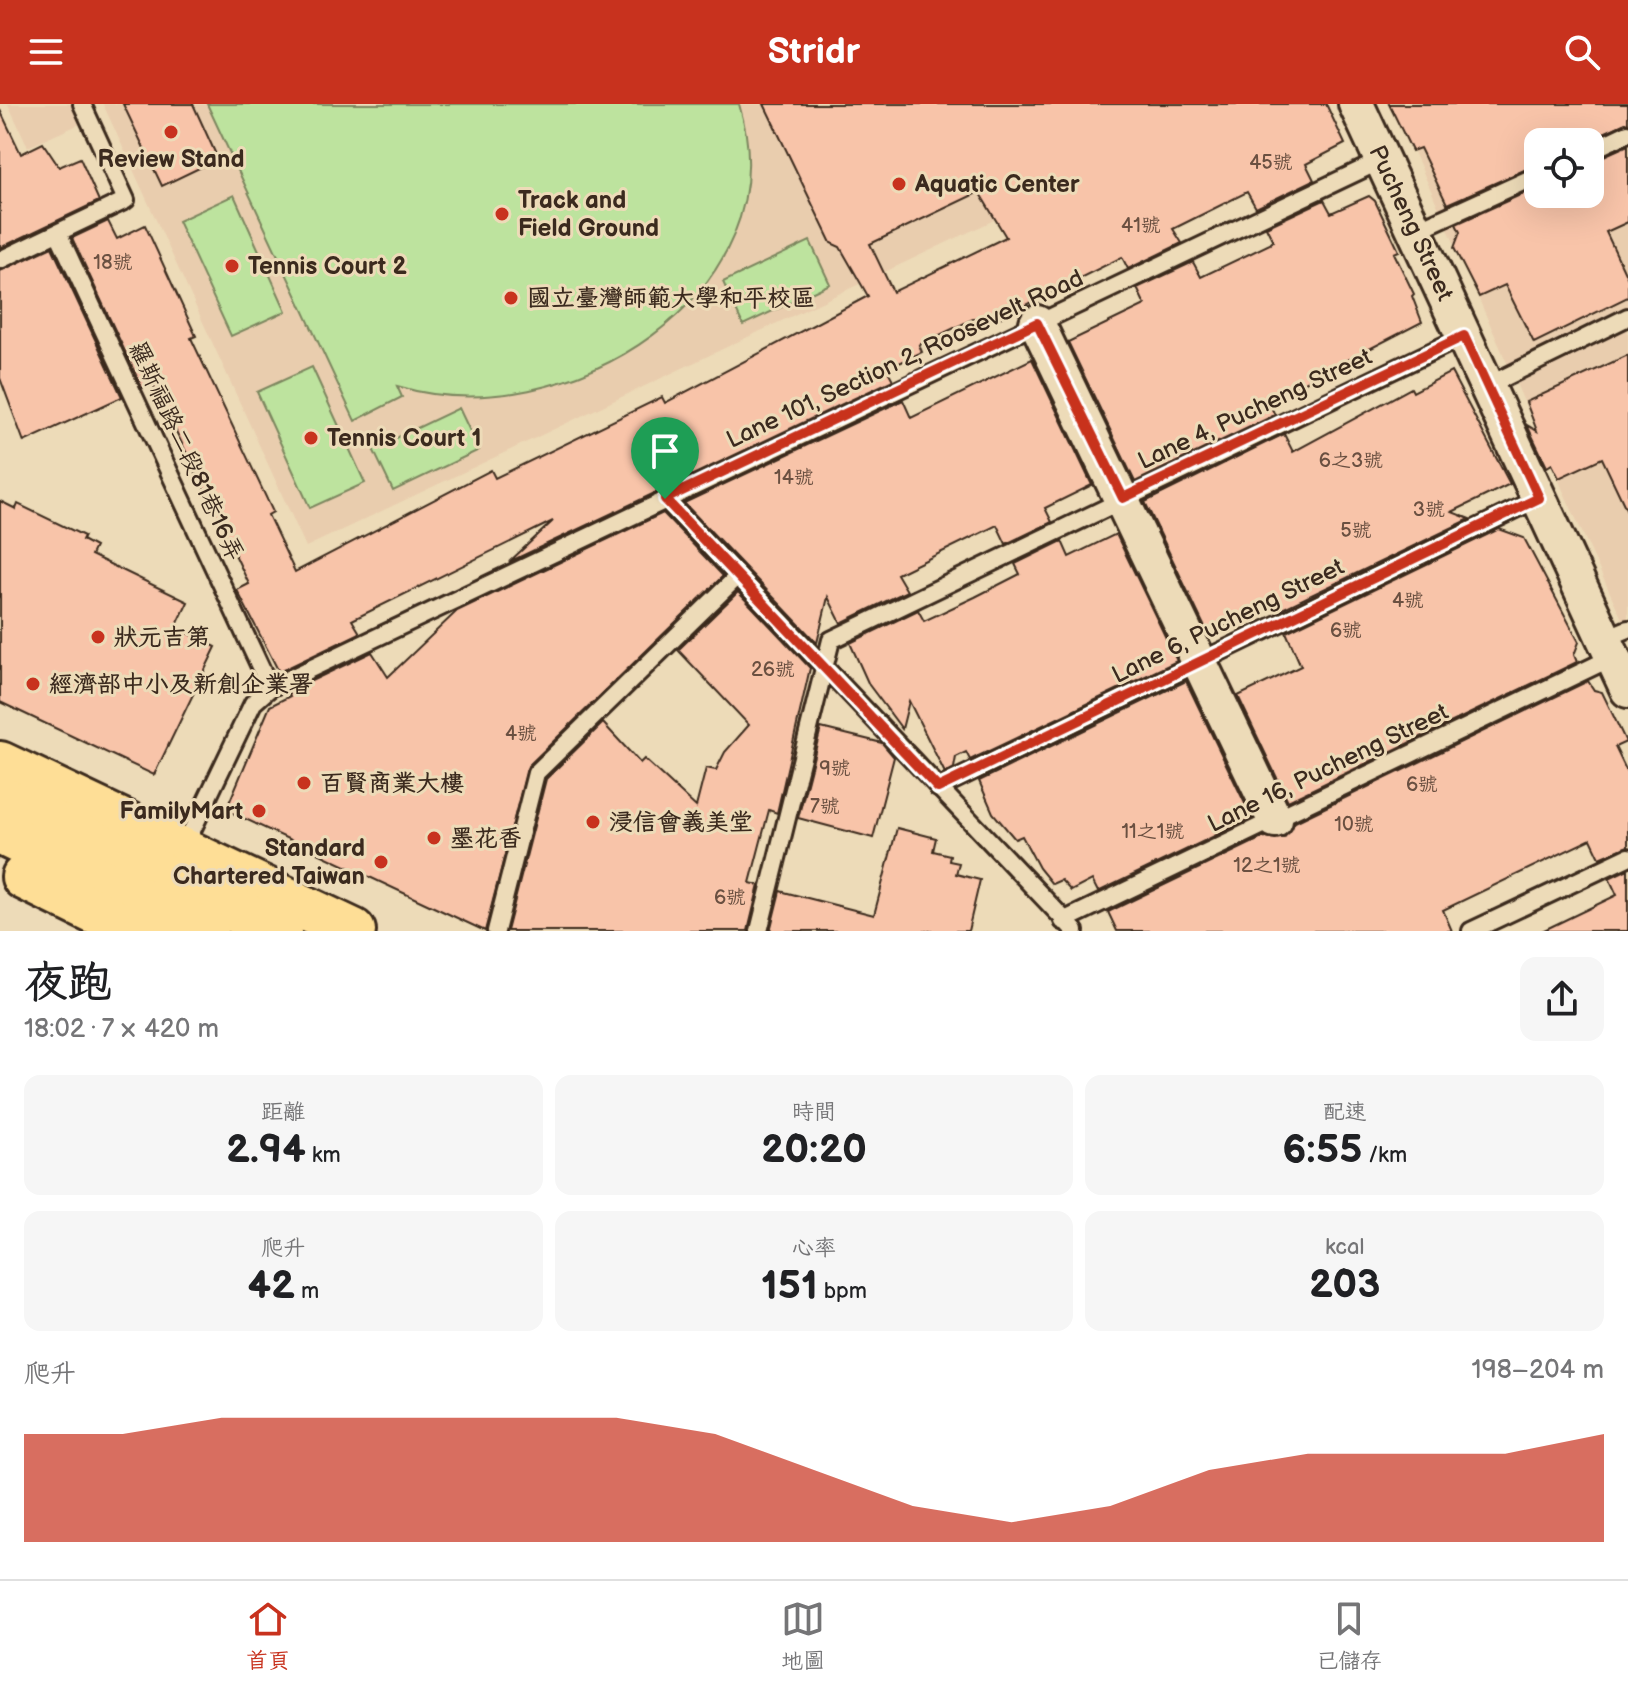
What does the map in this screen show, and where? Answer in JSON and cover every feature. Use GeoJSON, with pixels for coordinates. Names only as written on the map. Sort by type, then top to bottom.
{"type":"FeatureCollection","features":[{"type":"Feature","properties":{"kind":"main road"},"geometry":{"type":"LineString","coordinates":[[0,764],[353,931]]}},
{"type":"Feature","properties":{"kind":"main road"},"geometry":{"type":"LineString","coordinates":[[0,798],[279,931]]}},
{"type":"Feature","properties":{"kind":"main road"},"geometry":{"type":"LineString","coordinates":[[0,832],[206,931]]}},
{"type":"Feature","properties":{"kind":"main road"},"geometry":{"type":"LineString","coordinates":[[0,866],[134,931]]}},
{"type":"Feature","properties":{"kind":"street","name":"Pucheng Street"},"geometry":{"type":"LineString","coordinates":[[1356,104],[1539,498],[1615,642],[1628,690]]}},
{"type":"Feature","properties":{"kind":"street"},"geometry":{"type":"LineString","coordinates":[[1037,323],[1275,820]]}},
{"type":"Feature","properties":{"kind":"lane"},"geometry":{"type":"LineString","coordinates":[[0,260],[126,200],[82,104]]}},
{"type":"Feature","properties":{"kind":"lane"},"geometry":{"type":"LineString","coordinates":[[1604,144],[1628,133]]}},
{"type":"Feature","properties":{"kind":"lane","name":"Lane 101, Section 2, Roosevelt Road"},"geometry":{"type":"LineString","coordinates":[[182,850],[253,703],[270,688],[1382,160]]}},
{"type":"Feature","properties":{"kind":"lane"},"geometry":{"type":"LineString","coordinates":[[1415,231],[1524,181]]}},
{"type":"Feature","properties":{"kind":"lane","name":"羅斯福路二段81巷16弄"},"geometry":{"type":"LineString","coordinates":[[58,233],[270,688]]}},
{"type":"Feature","properties":{"kind":"lane"},"geometry":{"type":"LineString","coordinates":[[1487,386],[1628,317]]}},
{"type":"Feature","properties":{"kind":"lane","name":"Lane 4, Pucheng Street"},"geometry":{"type":"LineString","coordinates":[[759,931],[831,640],[1464,336]]}},
{"type":"Feature","properties":{"kind":"lane","name":"Lane 6, Pucheng Street"},"geometry":{"type":"LineString","coordinates":[[938,788],[1539,498]]}},
{"type":"Feature","properties":{"kind":"lane"},"geometry":{"type":"LineString","coordinates":[[665,499],[1069,926]]}},
{"type":"Feature","properties":{"kind":"lane"},"geometry":{"type":"LineString","coordinates":[[496,931],[536,773],[738,576]]}},
{"type":"Feature","properties":{"kind":"lane","name":"Lane 16, Pucheng Street"},"geometry":{"type":"LineString","coordinates":[[1069,926],[1615,642]]}},
{"type":"Feature","properties":{"kind":"lane"},"geometry":{"type":"LineString","coordinates":[[1471,931],[1628,857]]}},
{"type":"Feature","properties":{"kind":"shaded area"},"geometry":{"type":"Polygon","coordinates":[[[8,104],[71,104],[80,124],[28,147],[8,104]]]}},
{"type":"Feature","properties":{"kind":"shaded area","name":"國立臺灣師範大學和平校區"},"geometry":{"type":"Polygon","coordinates":[[[103,104],[1229,104],[990,222],[306,547],[103,104]]]}},
{"type":"Feature","properties":{"kind":"shaded area"},"geometry":{"type":"Polygon","coordinates":[[[1393,104],[1628,104],[1628,632],[1566,497],[1393,104]]]}},
{"type":"Feature","properties":{"kind":"green space","name":"Track and Field Ground"},"geometry":{"type":"Polygon","coordinates":[[[207,104],[739,104],[748,173],[734,235],[700,290],[652,335],[594,369],[529,390],[462,396],[397,386],[402,397],[355,421],[207,104]]]}},
{"type":"Feature","properties":{"kind":"green space","name":"Tennis Court 2"},"geometry":{"type":"Polygon","coordinates":[[[234,195],[286,311],[231,336],[178,221],[234,195]]]}},
{"type":"Feature","properties":{"kind":"green space"},"geometry":{"type":"Polygon","coordinates":[[[810,241],[830,284],[743,325],[723,282],[810,241]]]}},
{"type":"Feature","properties":{"kind":"green space","name":"Tennis Court 1"},"geometry":{"type":"Polygon","coordinates":[[[312,367],[365,483],[310,508],[257,392],[312,367]]]}},
{"type":"Feature","properties":{"kind":"green space"},"geometry":{"type":"Polygon","coordinates":[[[459,408],[479,450],[393,491],[373,449],[459,408]]]}},
{"type":"Feature","properties":{"kind":"building","name":"Review Stand"},"geometry":{"type":"Polygon","coordinates":[[[123,104],[193,104],[218,159],[162,186],[123,104]]]}},
{"type":"Feature","properties":{"kind":"building"},"geometry":{"type":"Polygon","coordinates":[[[764,104],[1326,104],[1345,144],[1306,164],[1314,180],[1256,208],[1247,192],[1173,229],[1182,243],[1128,269],[1122,257],[999,318],[997,313],[981,321],[979,316],[919,345],[922,352],[887,369],[893,380],[509,562],[553,521],[352,620],[360,633],[279,672],[237,590],[249,584],[204,489],[153,384],[142,388],[72,238],[108,221],[117,239],[145,225],[196,336],[191,338],[273,512],[268,515],[295,572],[491,470],[495,478],[662,397],[665,403],[868,296],[840,247],[831,243],[764,104]],[[979,192],[870,244],[893,292],[1006,237],[979,192]]]}},
{"type":"Feature","properties":{"kind":"building"},"geometry":{"type":"Polygon","coordinates":[[[1389,104],[1628,104],[1628,122],[1604,133],[1604,128],[1524,128],[1524,170],[1447,204],[1420,148],[1412,151],[1389,104]]]}},
{"type":"Feature","properties":{"kind":"building"},"geometry":{"type":"Polygon","coordinates":[[[0,110],[21,154],[43,143],[59,167],[80,158],[99,201],[0,248],[0,110]]]}},
{"type":"Feature","properties":{"kind":"building"},"geometry":{"type":"Polygon","coordinates":[[[1628,145],[1628,222],[1606,232],[1628,279],[1628,297],[1534,343],[1505,285],[1479,297],[1454,248],[1460,232],[1456,224],[1524,193],[1524,208],[1604,208],[1604,156],[1628,145]]]}},
{"type":"Feature","properties":{"kind":"building"},"geometry":{"type":"Polygon","coordinates":[[[1369,196],[1375,201],[1399,251],[1394,253],[1414,294],[1412,296],[1422,322],[1268,401],[1275,415],[1135,482],[1068,342],[1145,305],[1137,288],[1193,262],[1201,277],[1270,244],[1273,241],[1266,227],[1324,200],[1331,213],[1369,196]]]}},
{"type":"Feature","properties":{"kind":"building"},"geometry":{"type":"Polygon","coordinates":[[[52,247],[122,397],[24,442],[0,378],[0,271],[52,247]]]}},
{"type":"Feature","properties":{"kind":"building"},"geometry":{"type":"Polygon","coordinates":[[[1628,355],[1628,513],[1602,458],[1559,478],[1552,464],[1547,467],[1527,425],[1537,431],[1526,402],[1628,355]]]}},
{"type":"Feature","properties":{"kind":"building"},"geometry":{"type":"Polygon","coordinates":[[[1032,359],[1092,485],[1045,508],[1052,522],[1006,544],[997,525],[897,574],[907,591],[841,623],[828,597],[817,643],[684,503],[903,400],[911,418],[1032,359]]]}},
{"type":"Feature","properties":{"kind":"building"},"geometry":{"type":"Polygon","coordinates":[[[1451,372],[1510,484],[1452,512],[1470,519],[1276,612],[1273,605],[1232,626],[1231,623],[1208,634],[1145,502],[1284,434],[1293,452],[1411,388],[1413,392],[1451,372]]]}},
{"type":"Feature","properties":{"kind":"building","name":"狀元吉第"},"geometry":{"type":"Polygon","coordinates":[[[0,501],[16,509],[18,504],[84,536],[82,540],[95,547],[91,555],[188,602],[176,627],[216,647],[154,775],[0,702],[0,501]]]}},
{"type":"Feature","properties":{"kind":"building"},"geometry":{"type":"Polygon","coordinates":[[[663,513],[723,576],[528,766],[485,931],[226,810],[270,706],[290,696],[288,692],[372,652],[388,677],[457,611],[663,513]]]}},
{"type":"Feature","properties":{"kind":"building"},"geometry":{"type":"Polygon","coordinates":[[[1499,529],[1524,538],[1579,642],[1574,655],[1577,662],[1288,801],[1238,696],[1301,666],[1286,632],[1499,529]]]}},
{"type":"Feature","properties":{"kind":"building"},"geometry":{"type":"Polygon","coordinates":[[[1116,534],[1177,661],[970,760],[966,752],[956,757],[954,768],[945,773],[909,701],[902,729],[869,685],[850,643],[918,610],[924,621],[975,597],[1020,574],[1015,564],[1062,541],[1069,557],[1116,534]]]}},
{"type":"Feature","properties":{"kind":"building"},"geometry":{"type":"Polygon","coordinates":[[[738,592],[810,668],[777,813],[769,810],[750,883],[759,885],[748,931],[507,931],[546,779],[603,723],[640,763],[644,759],[696,807],[706,768],[716,770],[725,752],[749,725],[678,650],[738,592]]]}},
{"type":"Feature","properties":{"kind":"building"},"geometry":{"type":"Polygon","coordinates":[[[1186,681],[1252,818],[1098,892],[1092,880],[1071,891],[1061,880],[1052,884],[1039,868],[1022,836],[1015,839],[993,813],[979,781],[1186,681]]]}},
{"type":"Feature","properties":{"kind":"building"},"geometry":{"type":"Polygon","coordinates":[[[1588,681],[1594,690],[1602,692],[1626,742],[1615,747],[1628,774],[1628,846],[1600,858],[1591,839],[1443,910],[1452,931],[1117,931],[1108,912],[1264,837],[1284,838],[1295,822],[1588,681]]]}},
{"type":"Feature","properties":{"kind":"building"},"geometry":{"type":"Polygon","coordinates":[[[821,728],[882,743],[894,757],[873,838],[798,818],[821,728]]]}},
{"type":"Feature","properties":{"kind":"building"},"geometry":{"type":"Polygon","coordinates":[[[897,828],[936,838],[933,851],[950,855],[949,861],[959,863],[956,874],[980,880],[968,931],[770,931],[780,891],[874,915],[897,828]]]}},
{"type":"Feature","properties":{"kind":"building"},"geometry":{"type":"Polygon","coordinates":[[[1628,869],[1628,931],[1542,931],[1617,895],[1609,878],[1628,869]]]}},
{"type":"Feature","properties":{"kind":"place","name":"Review Stand"},"geometry":{"type":"Point","coordinates":[171,132]}},
{"type":"Feature","properties":{"kind":"place","name":"Aquatic Center"},"geometry":{"type":"Point","coordinates":[899,184]}},
{"type":"Feature","properties":{"kind":"place","name":"Track and Field Ground"},"geometry":{"type":"Point","coordinates":[502,214]}},
{"type":"Feature","properties":{"kind":"place","name":"Tennis Court 2"},"geometry":{"type":"Point","coordinates":[232,266]}},
{"type":"Feature","properties":{"kind":"place","name":"國立臺灣師範大學和平校區"},"geometry":{"type":"Point","coordinates":[511,298]}},
{"type":"Feature","properties":{"kind":"place","name":"Tennis Court 1"},"geometry":{"type":"Point","coordinates":[311,438]}},
{"type":"Feature","properties":{"kind":"place","name":"狀元吉第"},"geometry":{"type":"Point","coordinates":[98,637]}},
{"type":"Feature","properties":{"kind":"place","name":"經濟部中小及新創企業署"},"geometry":{"type":"Point","coordinates":[33,684]}},
{"type":"Feature","properties":{"kind":"place","name":"百賢商業大樓"},"geometry":{"type":"Point","coordinates":[304,783]}},
{"type":"Feature","properties":{"kind":"place","name":"FamilyMart"},"geometry":{"type":"Point","coordinates":[259,811]}},
{"type":"Feature","properties":{"kind":"place","name":"浸信會義美堂"},"geometry":{"type":"Point","coordinates":[593,822]}},
{"type":"Feature","properties":{"kind":"place","name":"墨花香"},"geometry":{"type":"Point","coordinates":[434,838]}},
{"type":"Feature","properties":{"kind":"place","name":"Standard Chartered Taiwan"},"geometry":{"type":"Point","coordinates":[381,862]}},
{"type":"Feature","properties":{"kind":"route"},"geometry":{"type":"LineString","coordinates":[[1037,323],[1123,498],[1464,336],[1539,498],[938,788],[665,499],[1037,323]]}}]}
